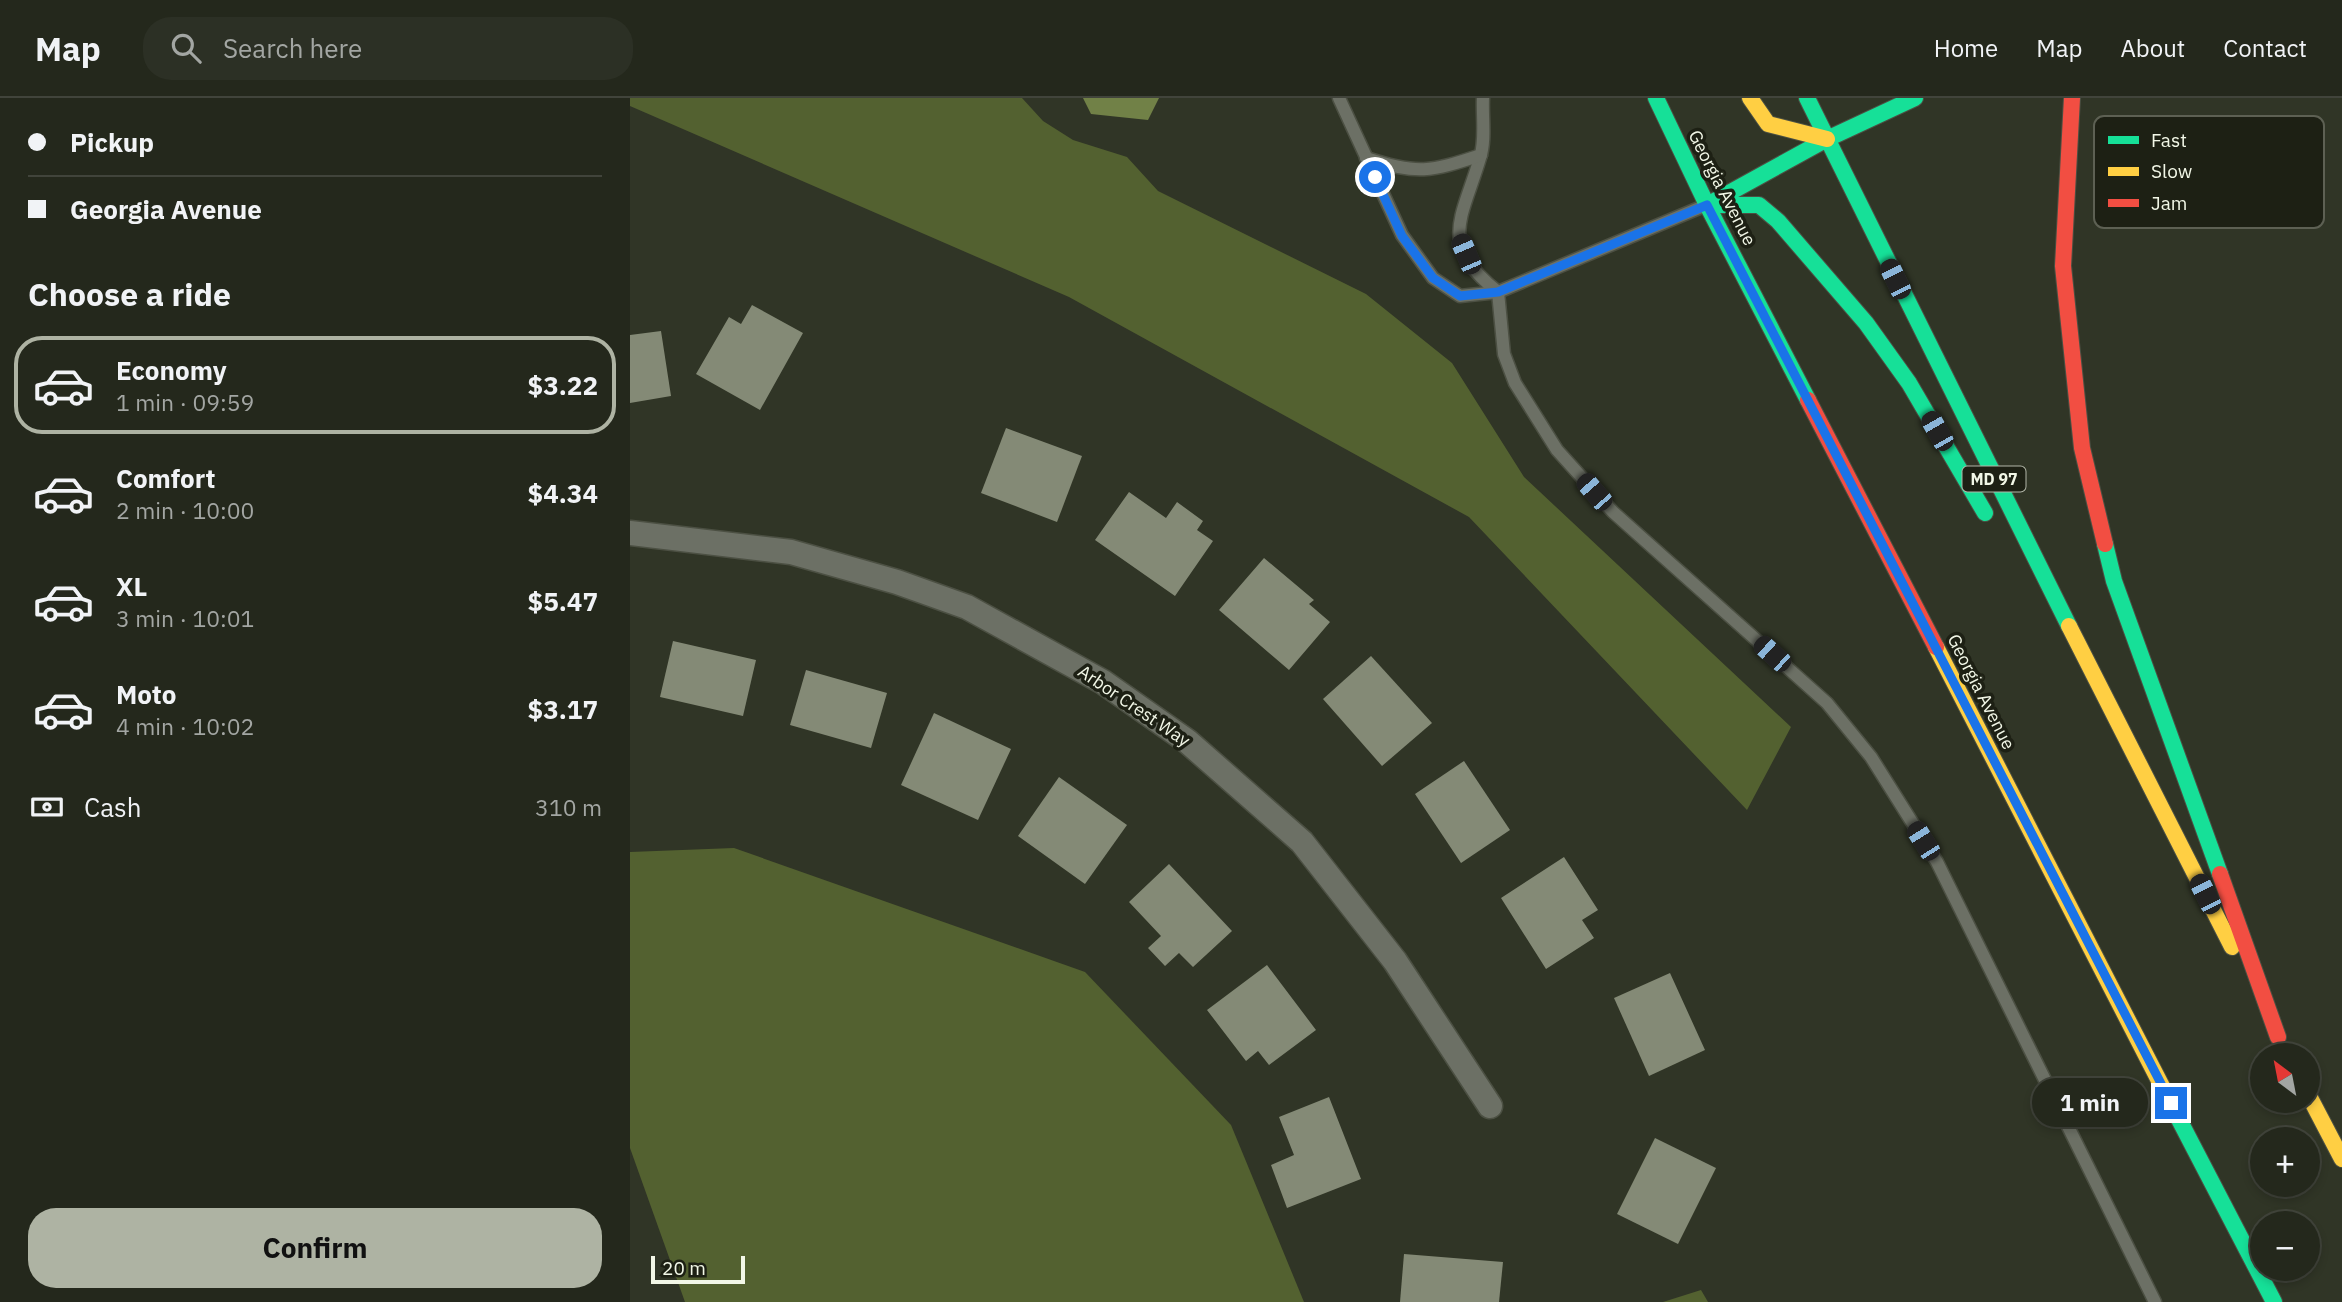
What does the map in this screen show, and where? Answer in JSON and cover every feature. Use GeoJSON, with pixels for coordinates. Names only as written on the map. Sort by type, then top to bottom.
{"type":"FeatureCollection","features":[{"type":"Feature","properties":{"kind":"main road","name":"Georgia Avenue"},"geometry":{"type":"LineString","coordinates":[[1656,98],[1707,205],[2274,1302]]}},
{"type":"Feature","properties":{"kind":"main road"},"geometry":{"type":"LineString","coordinates":[[1750,98],[1768,124],[1827,139]]}},
{"type":"Feature","properties":{"kind":"main road","name":"MD 97"},"geometry":{"type":"LineString","coordinates":[[1807,98],[2164,817],[2281,1043]]}},
{"type":"Feature","properties":{"kind":"main road"},"geometry":{"type":"LineString","coordinates":[[1707,205],[1827,139],[1915,98]]}},
{"type":"Feature","properties":{"kind":"main road"},"geometry":{"type":"LineString","coordinates":[[2072,98],[2063,266],[2082,448],[2114,582],[2278,1037]]}},
{"type":"Feature","properties":{"kind":"main road"},"geometry":{"type":"LineString","coordinates":[[1707,205],[1759,205],[1778,220],[1866,323],[1909,383],[1994,528]]}},
{"type":"Feature","properties":{"kind":"main road"},"geometry":{"type":"LineString","coordinates":[[2044,612],[2164,817]]}},
{"type":"Feature","properties":{"kind":"main road"},"geometry":{"type":"LineString","coordinates":[[2318,1113],[2342,1159]]}},
{"type":"Feature","properties":{"kind":"street","name":"Arbor Crest Way"},"geometry":{"type":"LineString","coordinates":[[630,533],[791,552],[897,582],[967,607],[1103,682],[1187,741],[1302,842],[1395,961],[1490,1106]]}},
{"type":"Feature","properties":{"kind":"lane"},"geometry":{"type":"LineString","coordinates":[[1339,98],[1358,134],[1366,158],[1402,236],[1433,278],[1460,296],[1498,292],[1707,205]]}},
{"type":"Feature","properties":{"kind":"lane"},"geometry":{"type":"LineString","coordinates":[[1483,98],[1482,155],[1462,208],[1458,236],[1473,273],[1498,292],[1504,354],[1515,383],[1557,450],[1613,512],[1827,703],[1871,757],[1937,862],[2155,1302]]}},
{"type":"Feature","properties":{"kind":"lane"},"geometry":{"type":"LineString","coordinates":[[1366,158],[1403,170],[1435,171],[1482,155]]}},
{"type":"Feature","properties":{"kind":"shaded area"},"geometry":{"type":"Polygon","coordinates":[[[630,98],[1022,98],[1043,121],[1073,140],[1127,157],[1158,191],[1366,294],[1452,363],[1524,477],[1791,727],[1747,810],[1469,517],[1069,297],[630,106],[630,98]]]}},
{"type":"Feature","properties":{"kind":"shaded area"},"geometry":{"type":"Polygon","coordinates":[[[1083,98],[1159,98],[1148,120],[1091,114],[1083,98]]]}},
{"type":"Feature","properties":{"kind":"shaded area"},"geometry":{"type":"Polygon","coordinates":[[[734,848],[1085,972],[1231,1125],[1304,1302],[685,1302],[630,1148],[630,852],[734,848]]]}},
{"type":"Feature","properties":{"kind":"shaded area"},"geometry":{"type":"Polygon","coordinates":[[[1701,1290],[1708,1302],[1663,1302],[1701,1290]]]}},
{"type":"Feature","properties":{"kind":"building"},"geometry":{"type":"Polygon","coordinates":[[[752,305],[803,333],[760,410],[696,374],[729,317],[741,324],[752,305]]]}},
{"type":"Feature","properties":{"kind":"building"},"geometry":{"type":"Polygon","coordinates":[[[661,331],[671,396],[630,403],[630,335],[661,331]]]}},
{"type":"Feature","properties":{"kind":"building"},"geometry":{"type":"Polygon","coordinates":[[[1006,428],[1082,456],[1057,522],[981,493],[1006,428]]]}},
{"type":"Feature","properties":{"kind":"building"},"geometry":{"type":"Polygon","coordinates":[[[1129,492],[1166,518],[1177,502],[1203,521],[1197,530],[1213,541],[1175,596],[1095,540],[1129,492]]]}},
{"type":"Feature","properties":{"kind":"building"},"geometry":{"type":"Polygon","coordinates":[[[1264,558],[1314,600],[1309,604],[1330,622],[1289,670],[1219,610],[1264,558]]]}},
{"type":"Feature","properties":{"kind":"building"},"geometry":{"type":"Polygon","coordinates":[[[673,641],[756,660],[743,716],[660,697],[673,641]]]}},
{"type":"Feature","properties":{"kind":"building"},"geometry":{"type":"Polygon","coordinates":[[[1371,656],[1432,723],[1382,766],[1323,699],[1371,656]]]}},
{"type":"Feature","properties":{"kind":"building"},"geometry":{"type":"Polygon","coordinates":[[[806,670],[887,693],[871,748],[790,725],[806,670]]]}},
{"type":"Feature","properties":{"kind":"building"},"geometry":{"type":"Polygon","coordinates":[[[934,713],[1011,749],[978,820],[901,785],[934,713]]]}},
{"type":"Feature","properties":{"kind":"building"},"geometry":{"type":"Polygon","coordinates":[[[1464,761],[1510,830],[1461,863],[1415,794],[1464,761]]]}},
{"type":"Feature","properties":{"kind":"building"},"geometry":{"type":"Polygon","coordinates":[[[1059,777],[1127,825],[1085,884],[1018,836],[1059,777]]]}},
{"type":"Feature","properties":{"kind":"building"},"geometry":{"type":"Polygon","coordinates":[[[1564,857],[1598,910],[1582,920],[1594,938],[1546,969],[1501,898],[1564,857]]]}},
{"type":"Feature","properties":{"kind":"building"},"geometry":{"type":"Polygon","coordinates":[[[1169,864],[1232,931],[1193,967],[1179,953],[1165,966],[1148,948],[1161,936],[1129,902],[1169,864]]]}},
{"type":"Feature","properties":{"kind":"building"},"geometry":{"type":"Polygon","coordinates":[[[1267,965],[1316,1030],[1269,1065],[1258,1051],[1246,1061],[1207,1010],[1267,965]]]}},
{"type":"Feature","properties":{"kind":"building"},"geometry":{"type":"Polygon","coordinates":[[[1670,973],[1705,1050],[1649,1076],[1614,998],[1670,973]]]}},
{"type":"Feature","properties":{"kind":"building"},"geometry":{"type":"Polygon","coordinates":[[[1329,1097],[1361,1179],[1287,1208],[1271,1165],[1294,1155],[1279,1117],[1329,1097]]]}},
{"type":"Feature","properties":{"kind":"building"},"geometry":{"type":"Polygon","coordinates":[[[1655,1138],[1716,1168],[1678,1244],[1617,1214],[1655,1138]]]}},
{"type":"Feature","properties":{"kind":"building"},"geometry":{"type":"Polygon","coordinates":[[[1404,1254],[1503,1262],[1499,1302],[1400,1302],[1404,1254]]]}},
{"type":"Feature","properties":{"kind":"traffic: fast"},"geometry":{"type":"LineString","coordinates":[[1656,98],[1707,205],[1808,400]]}},
{"type":"Feature","properties":{"kind":"traffic: fast"},"geometry":{"type":"LineString","coordinates":[[1807,98],[2069,626]]}},
{"type":"Feature","properties":{"kind":"traffic: fast"},"geometry":{"type":"LineString","coordinates":[[1827,139],[1915,98]]}},
{"type":"Feature","properties":{"kind":"traffic: fast"},"geometry":{"type":"LineString","coordinates":[[1709,204],[1827,139]]}},
{"type":"Feature","properties":{"kind":"traffic: fast"},"geometry":{"type":"LineString","coordinates":[[1707,205],[1759,205],[1778,221],[1866,323],[1909,383],[1985,513]]}},
{"type":"Feature","properties":{"kind":"traffic: fast"},"geometry":{"type":"LineString","coordinates":[[2105,544],[2114,581],[2220,874]]}},
{"type":"Feature","properties":{"kind":"traffic: fast"},"geometry":{"type":"LineString","coordinates":[[2170,1102],[2274,1302]]}},
{"type":"Feature","properties":{"kind":"traffic: slow"},"geometry":{"type":"LineString","coordinates":[[1750,98],[1768,124],[1827,139]]}},
{"type":"Feature","properties":{"kind":"traffic: slow"},"geometry":{"type":"LineString","coordinates":[[2069,626],[2232,947]]}},
{"type":"Feature","properties":{"kind":"traffic: slow"},"geometry":{"type":"LineString","coordinates":[[1936,647],[2170,1102]]}},
{"type":"Feature","properties":{"kind":"traffic: slow"},"geometry":{"type":"LineString","coordinates":[[2318,1113],[2342,1159]]}},
{"type":"Feature","properties":{"kind":"traffic: jam"},"geometry":{"type":"LineString","coordinates":[[2072,98],[2063,266],[2082,448],[2105,544]]}},
{"type":"Feature","properties":{"kind":"traffic: jam"},"geometry":{"type":"LineString","coordinates":[[1808,400],[1936,647]]}},
{"type":"Feature","properties":{"kind":"traffic: jam"},"geometry":{"type":"LineString","coordinates":[[2220,874],[2278,1037]]}},
{"type":"Feature","properties":{"kind":"route"},"geometry":{"type":"LineString","coordinates":[[1375,177],[1402,236],[1433,278],[1460,296],[1498,292],[1707,205],[2171,1103]]}}]}
